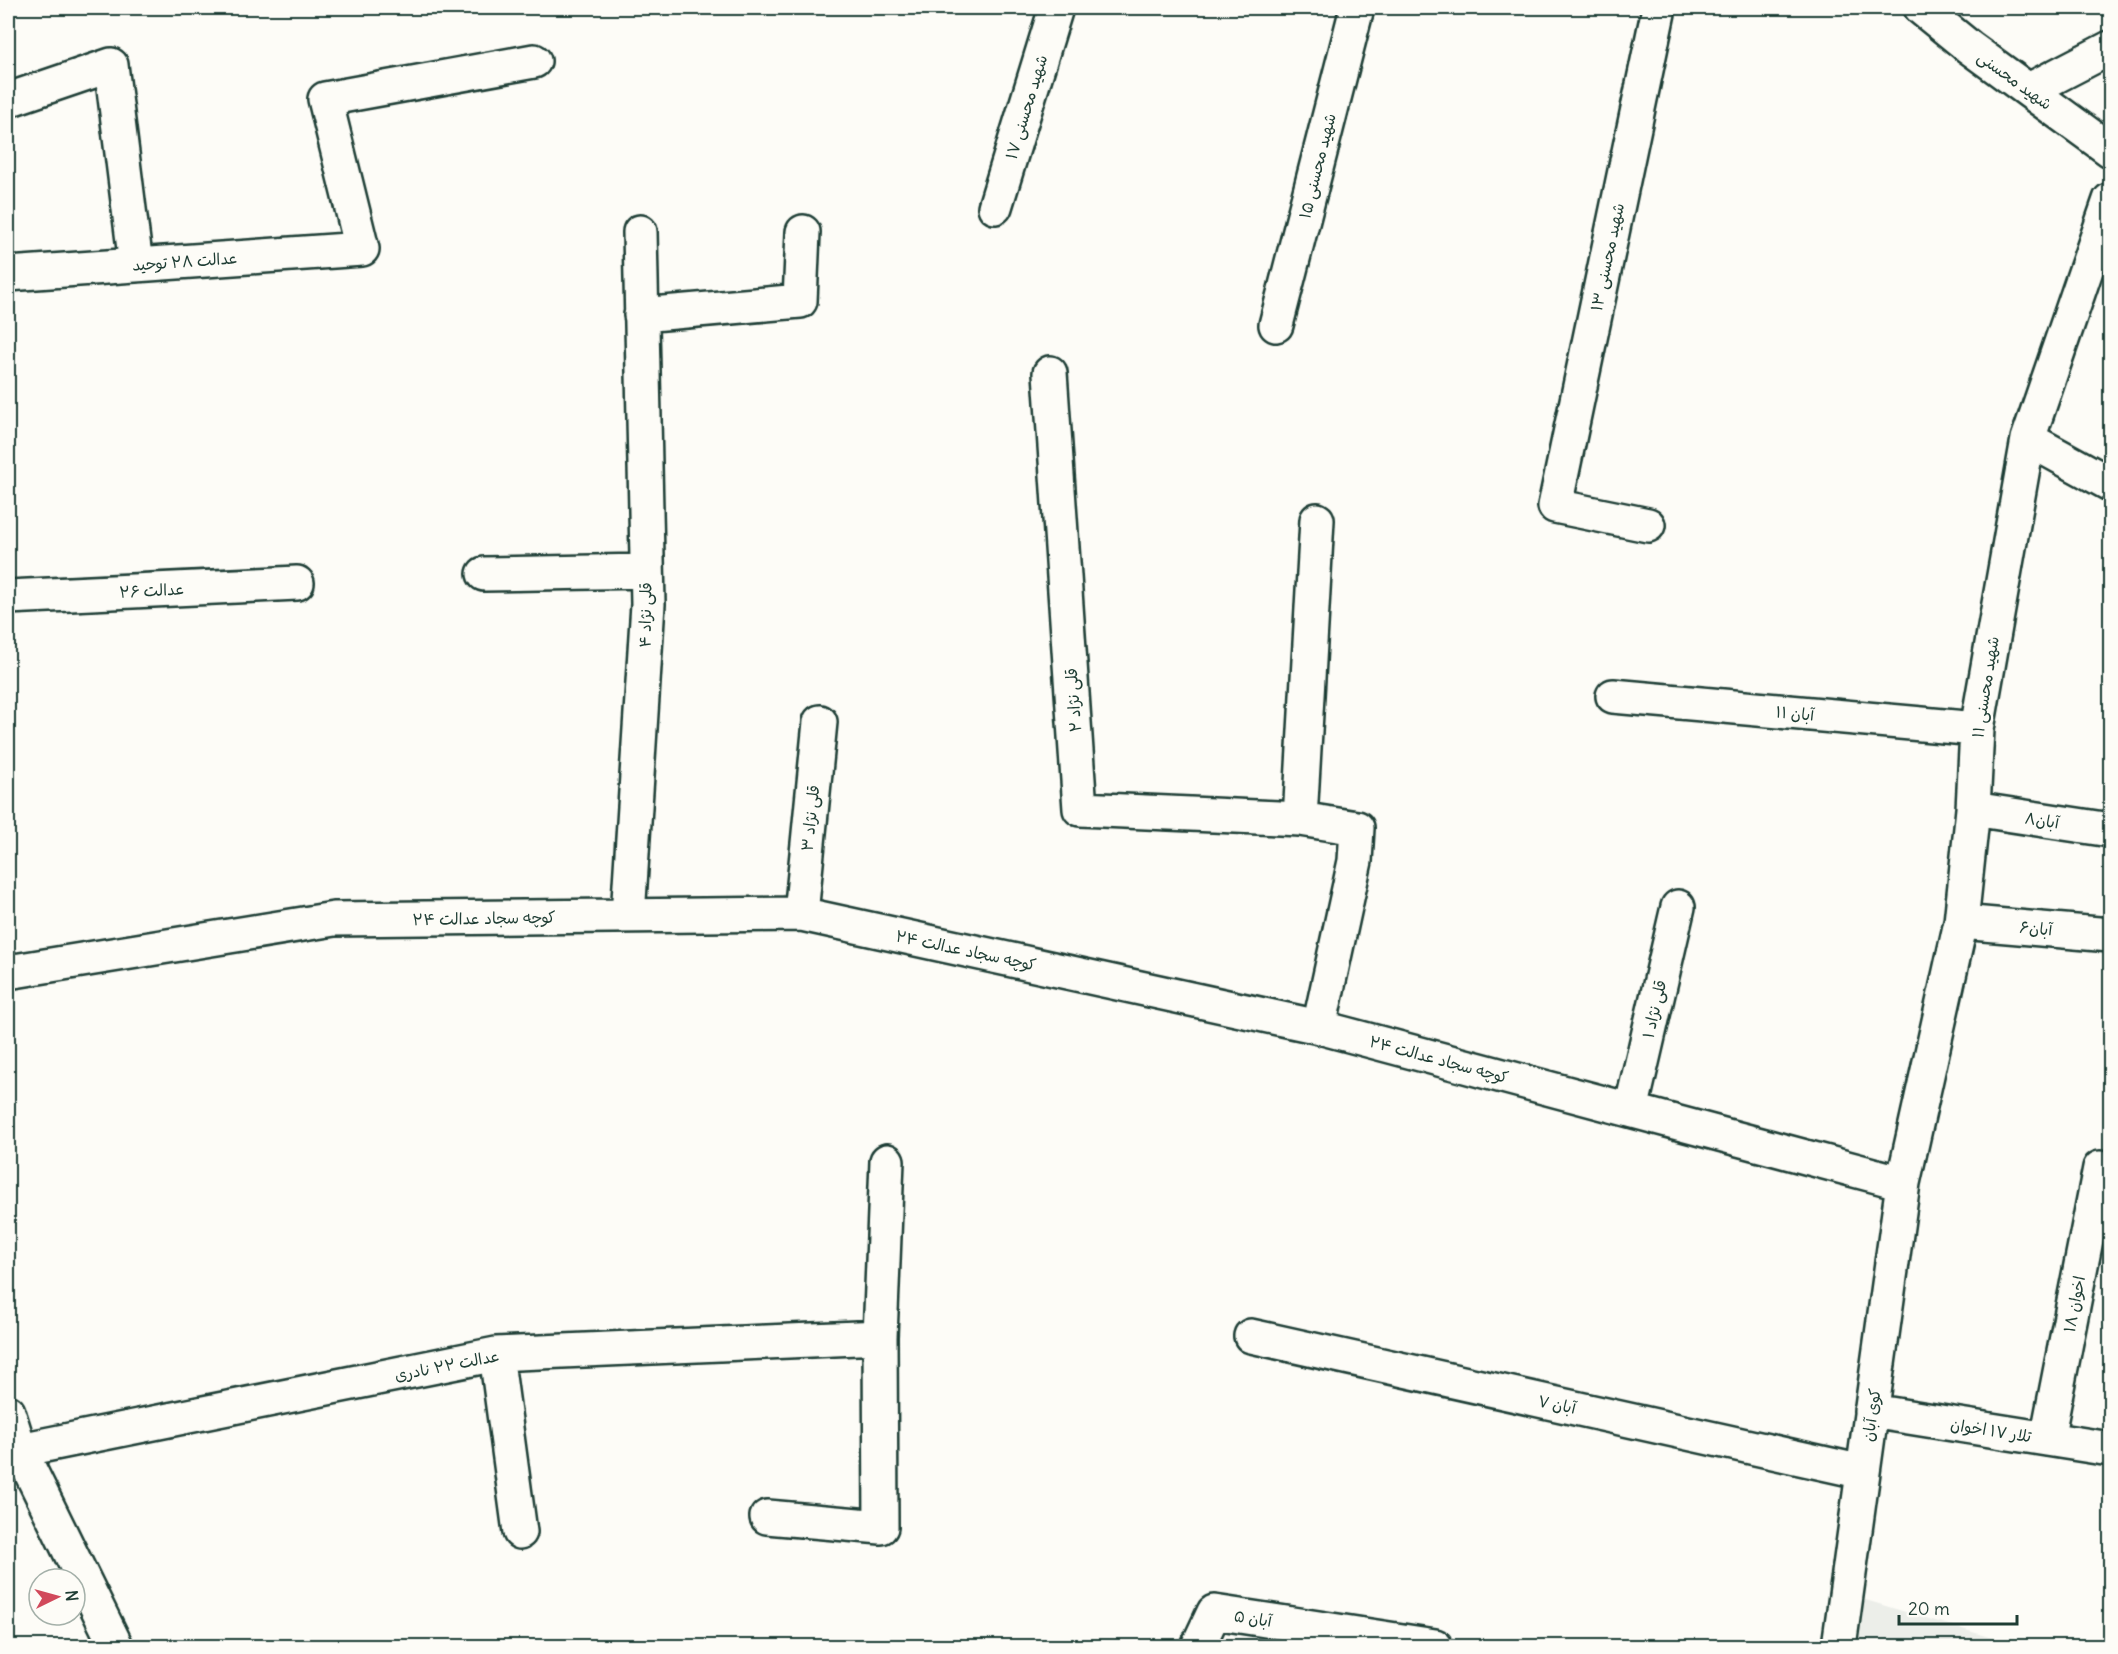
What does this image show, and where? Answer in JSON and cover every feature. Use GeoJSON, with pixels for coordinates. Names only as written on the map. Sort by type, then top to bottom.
{"type":"FeatureCollection","features":[{"type":"Feature","properties":{"kind":"street","name":"شهید محسنی ۱۷"},"geometry":{"type":"LineString","coordinates":[[995,207],[1056,8]]}},
{"type":"Feature","properties":{"kind":"street","name":"شهید محسنی ۱۵"},"geometry":{"type":"LineString","coordinates":[[1276,325],[1357,8]]}},
{"type":"Feature","properties":{"kind":"street","name":"شهید محسنی ۱۳"},"geometry":{"type":"LineString","coordinates":[[1648,525],[1555,506],[1659,8]]}},
{"type":"Feature","properties":{"kind":"street","name":"شهید محسنی"},"geometry":{"type":"LineString","coordinates":[[1921,8],[1969,47],[2110,150]]}},
{"type":"Feature","properties":{"kind":"street"},"geometry":{"type":"LineString","coordinates":[[2029,90],[2110,48]]}},
{"type":"Feature","properties":{"kind":"street","name":"عدالت ۲۸ توحید"},"geometry":{"type":"LineString","coordinates":[[8,274],[362,249],[325,99],[534,61]]}},
{"type":"Feature","properties":{"kind":"street"},"geometry":{"type":"LineString","coordinates":[[8,100],[111,65],[136,265]]}},
{"type":"Feature","properties":{"kind":"street","name":"شهید محسنی ۱۱"},"geometry":{"type":"LineString","coordinates":[[1903,1183],[1961,922],[1977,729],[2028,439],[2110,200]]}},
{"type":"Feature","properties":{"kind":"street","name":"قلی نژاد ۴"},"geometry":{"type":"LineString","coordinates":[[628,916],[648,604],[640,232]]}},
{"type":"Feature","properties":{"kind":"street"},"geometry":{"type":"LineString","coordinates":[[641,315],[800,301],[803,232]]}},
{"type":"Feature","properties":{"kind":"street","name":"قلی نژاد ۲"},"geometry":{"type":"LineString","coordinates":[[1050,373],[1080,809],[1300,819],[1357,828],[1355,861],[1319,1027]]}},
{"type":"Feature","properties":{"kind":"street"},"geometry":{"type":"LineString","coordinates":[[2028,439],[2110,484]]}},
{"type":"Feature","properties":{"kind":"street"},"geometry":{"type":"LineString","coordinates":[[1300,819],[1317,520]]}},
{"type":"Feature","properties":{"kind":"street"},"geometry":{"type":"LineString","coordinates":[[484,574],[646,571]]}},
{"type":"Feature","properties":{"kind":"street","name":"عدالت ۲۶"},"geometry":{"type":"LineString","coordinates":[[8,597],[297,583]]}},
{"type":"Feature","properties":{"kind":"street","name":"آبان ۱۱"},"geometry":{"type":"LineString","coordinates":[[1613,696],[1977,729]]}},
{"type":"Feature","properties":{"kind":"street","name":"قلی نژاد ۳"},"geometry":{"type":"LineString","coordinates":[[801,914],[820,722]]}},
{"type":"Feature","properties":{"kind":"street","name":"آبان۸"},"geometry":{"type":"LineString","coordinates":[[1972,809],[2110,830]]}},
{"type":"Feature","properties":{"kind":"street","name":"قلی نژاد ۱"},"geometry":{"type":"LineString","coordinates":[[1631,1110],[1678,907]]}},
{"type":"Feature","properties":{"kind":"street","name":"کوچه سجاد عدالت ۲۴"},"geometry":{"type":"LineString","coordinates":[[8,965],[334,919],[801,914],[1319,1027],[1903,1183]]}},
{"type":"Feature","properties":{"kind":"street","name":"آبان۶"},"geometry":{"type":"LineString","coordinates":[[1961,922],[2110,935]]}},
{"type":"Feature","properties":{"kind":"street"},"geometry":{"type":"LineString","coordinates":[[767,1517],[880,1527],[880,1337],[887,1161]]}},
{"type":"Feature","properties":{"kind":"street","name":"اخوان ۱۸"},"geometry":{"type":"LineString","coordinates":[[2047,1439],[2100,1168]]}},
{"type":"Feature","properties":{"kind":"street","name":"کوی آبان"},"geometry":{"type":"LineString","coordinates":[[1839,1647],[1903,1183]]}},
{"type":"Feature","properties":{"kind":"street","name":"آبان ۷"},"geometry":{"type":"LineString","coordinates":[[1251,1336],[1863,1472]]}},
{"type":"Feature","properties":{"kind":"street","name":"عدالت ۲۲ نادری"},"geometry":{"type":"LineString","coordinates":[[12,1431],[496,1354],[880,1337]]}},
{"type":"Feature","properties":{"kind":"street"},"geometry":{"type":"LineString","coordinates":[[496,1354],[520,1532]]}},
{"type":"Feature","properties":{"kind":"street","name":"تلار ۱۷ اخوان"},"geometry":{"type":"LineString","coordinates":[[1871,1411],[2110,1449]]}},
{"type":"Feature","properties":{"kind":"street"},"geometry":{"type":"LineString","coordinates":[[12,1431],[116,1647]]}},
{"type":"Feature","properties":{"kind":"street","name":"آبان ۵"},"geometry":{"type":"LineString","coordinates":[[1198,1647],[1214,1612],[1436,1647]]}},
{"type":"Feature","properties":{"kind":"shaded area"},"geometry":{"type":"Polygon","coordinates":[[[1849,1595],[2019,1646],[1840,1646],[1849,1595]]]}}]}
